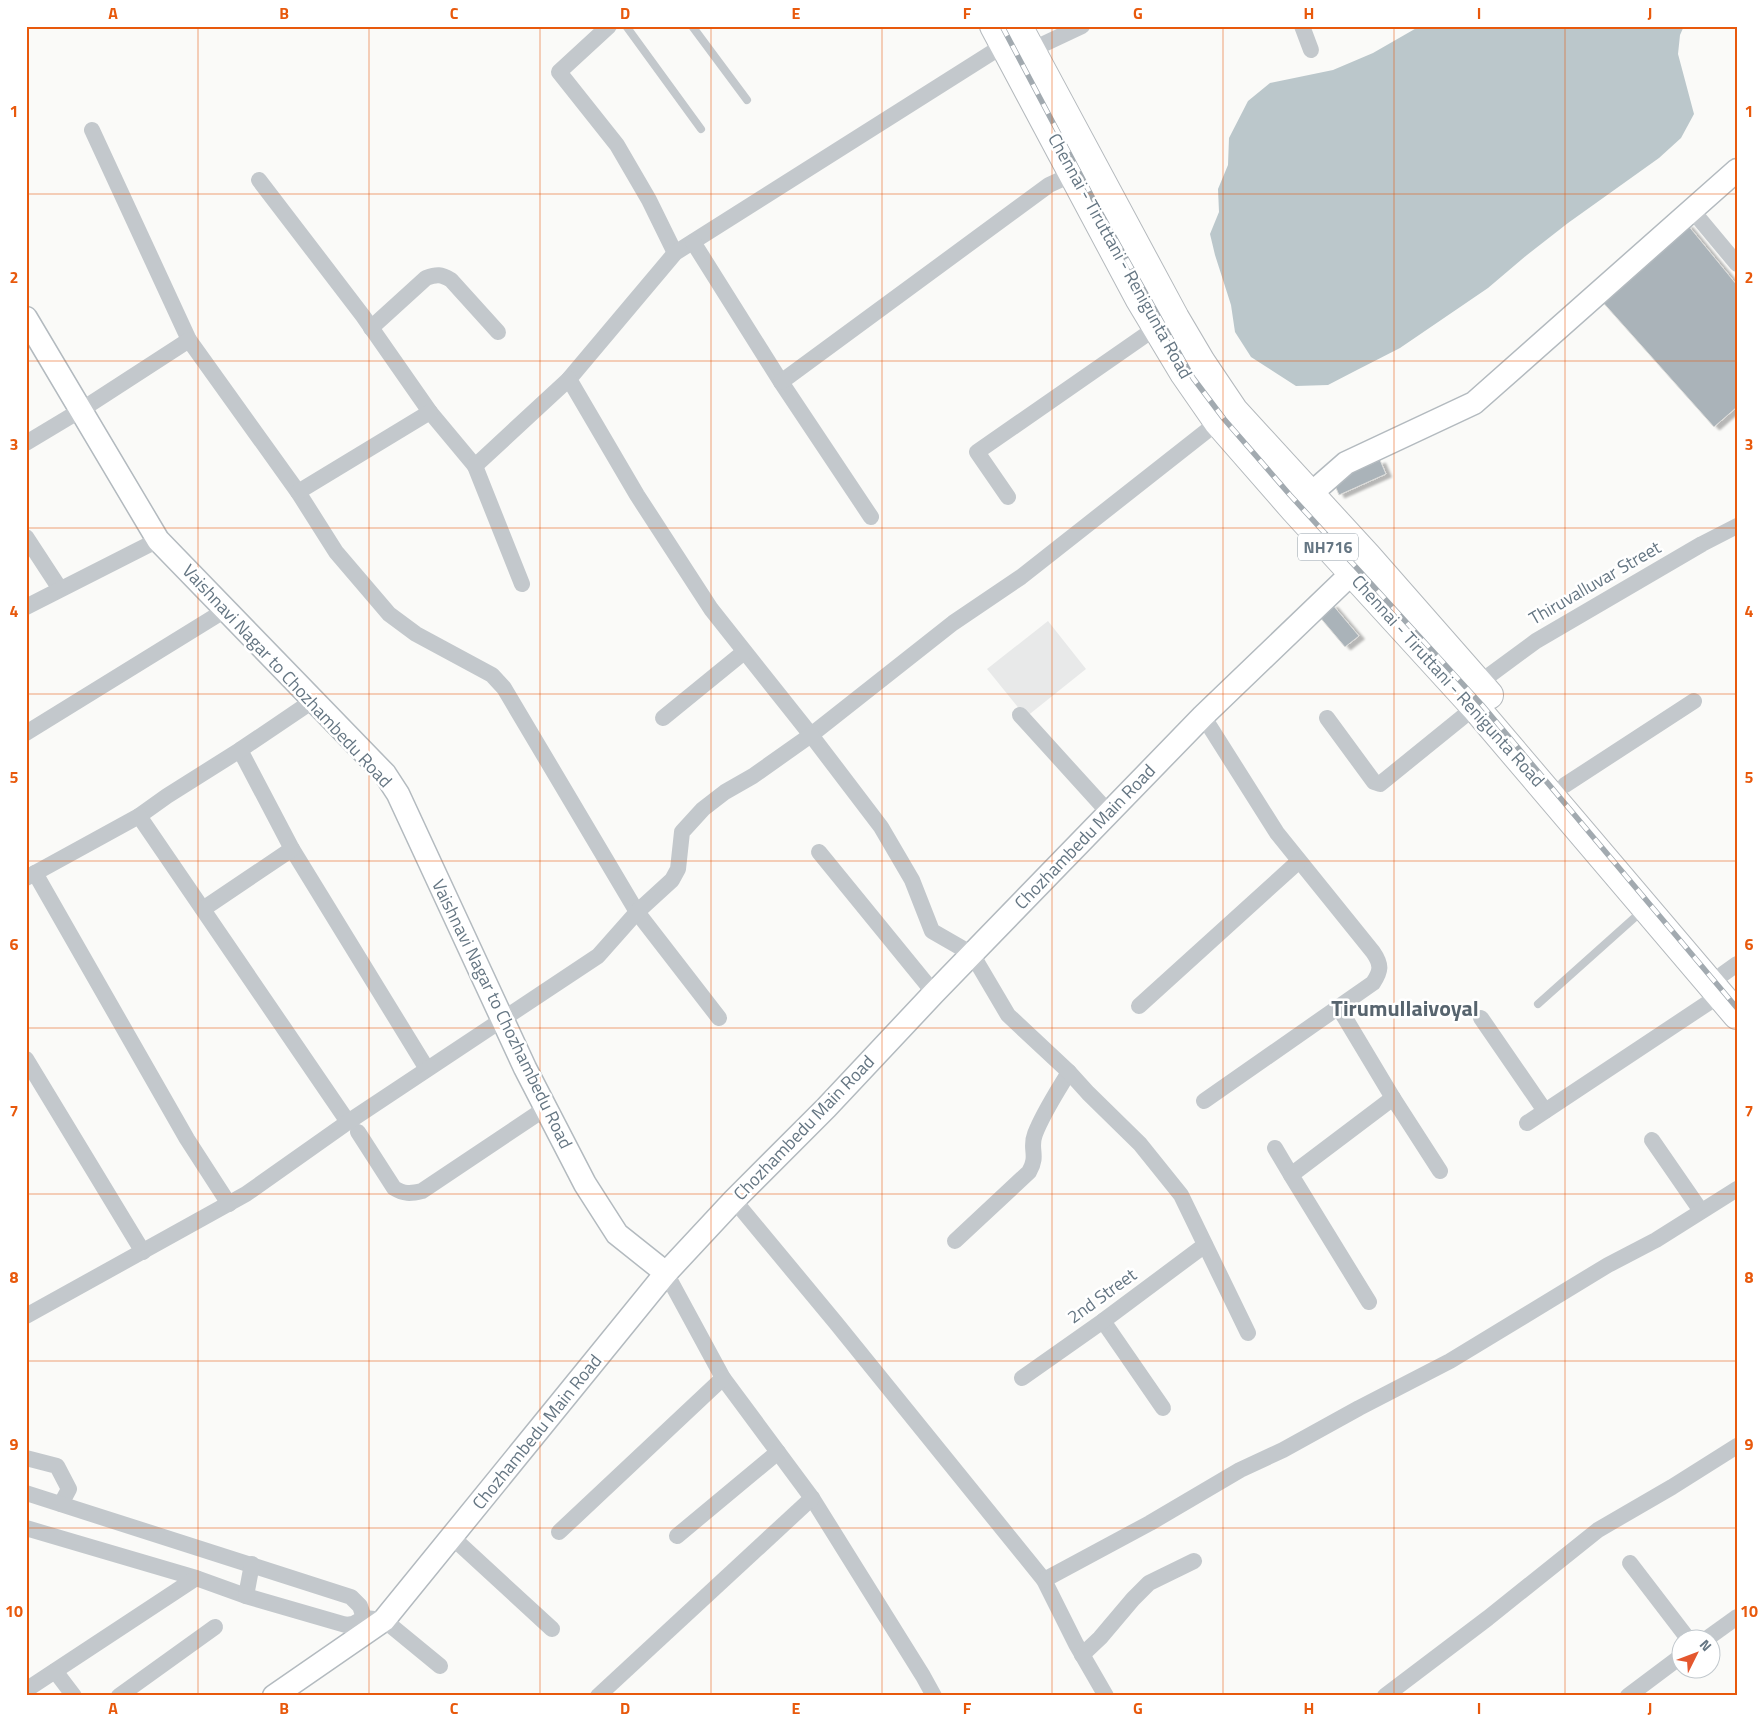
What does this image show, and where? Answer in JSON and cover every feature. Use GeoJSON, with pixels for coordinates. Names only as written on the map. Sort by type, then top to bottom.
{"type":"FeatureCollection","features":[{"type":"Feature","properties":{"kind":"highway","name":"Chennai - Tiruttani - Renigunta Road"},"geometry":{"type":"LineString","coordinates":[[1006,33],[1031,50],[1174,318],[1234,411],[1352,573],[1477,695]]}},
{"type":"Feature","properties":{"kind":"highway","name":"Chennai - Tiruttani - Renigunta Road"},"geometry":{"type":"LineString","coordinates":[[1006,33],[1073,174],[1139,298],[1184,373],[1218,422],[1302,502],[1477,695],[1646,908],[1731,988]]}},
{"type":"Feature","properties":{"kind":"highway","name":"Chennai - Tiruttani - Renigunta Road"},"geometry":{"type":"LineString","coordinates":[[1504,728],[1565,785],[1731,988]]}},
{"type":"Feature","properties":{"kind":"street"},"geometry":{"type":"LineString","coordinates":[[609,26],[559,72],[617,145],[649,200],[676,253]]}},
{"type":"Feature","properties":{"kind":"street"},"geometry":{"type":"LineString","coordinates":[[1031,50],[1082,26]]}},
{"type":"Feature","properties":{"kind":"street"},"geometry":{"type":"LineString","coordinates":[[1302,26],[1311,50]]}},
{"type":"Feature","properties":{"kind":"street"},"geometry":{"type":"LineString","coordinates":[[475,466],[569,379],[676,253],[1006,33]]}},
{"type":"Feature","properties":{"kind":"street"},"geometry":{"type":"LineString","coordinates":[[92,130],[189,340],[298,492],[336,552],[389,614],[416,634],[492,675],[504,688],[637,912],[719,1018]]}},
{"type":"Feature","properties":{"kind":"street"},"geometry":{"type":"LineString","coordinates":[[1302,502],[1346,463],[1474,402],[1737,170]]}},
{"type":"Feature","properties":{"kind":"street"},"geometry":{"type":"LineString","coordinates":[[782,382],[1050,185],[1073,174]]}},
{"type":"Feature","properties":{"kind":"street"},"geometry":{"type":"LineString","coordinates":[[259,180],[371,328],[430,412],[475,466],[522,584]]}},
{"type":"Feature","properties":{"kind":"street"},"geometry":{"type":"LineString","coordinates":[[1692,210],[1737,264]]}},
{"type":"Feature","properties":{"kind":"street"},"geometry":{"type":"LineString","coordinates":[[692,242],[871,517]]}},
{"type":"Feature","properties":{"kind":"street"},"geometry":{"type":"LineString","coordinates":[[371,328],[426,278],[436,274],[444,275],[450,280],[498,332]]}},
{"type":"Feature","properties":{"kind":"street","name":"Vaishnavi Nagar to Chozhambedu Road"},"geometry":{"type":"LineString","coordinates":[[26,318],[158,540],[385,774],[398,794],[546,1108],[585,1184],[617,1234],[666,1273]]}},
{"type":"Feature","properties":{"kind":"street"},"geometry":{"type":"LineString","coordinates":[[1008,497],[977,452],[1156,327]]}},
{"type":"Feature","properties":{"kind":"street"},"geometry":{"type":"LineString","coordinates":[[26,443],[189,340]]}},
{"type":"Feature","properties":{"kind":"street"},"geometry":{"type":"LineString","coordinates":[[569,379],[637,495],[711,609],[881,826],[912,880],[932,930],[972,954],[1008,1015],[1140,1144],[1181,1195],[1248,1332]]}},
{"type":"Feature","properties":{"kind":"street"},"geometry":{"type":"LineString","coordinates":[[298,492],[430,412]]}},
{"type":"Feature","properties":{"kind":"street"},"geometry":{"type":"LineString","coordinates":[[27,1314],[229,1204],[353,1127],[427,1069],[504,1020],[598,956],[637,912],[672,880],[678,869],[682,832],[703,809],[725,792],[753,776],[811,735],[953,623],[1022,577],[1218,422]]}},
{"type":"Feature","properties":{"kind":"street","name":"Thiruvalluvar Street"},"geometry":{"type":"LineString","coordinates":[[1327,718],[1374,782],[1380,784],[1536,641],[1702,544],[1737,526]]}},
{"type":"Feature","properties":{"kind":"street"},"geometry":{"type":"LineString","coordinates":[[26,537],[60,590]]}},
{"type":"Feature","properties":{"kind":"street"},"geometry":{"type":"LineString","coordinates":[[26,607],[158,540]]}},
{"type":"Feature","properties":{"kind":"street","name":"Chozhambedu Main Road"},"geometry":{"type":"LineString","coordinates":[[274,1696],[374,1619],[452,1537],[666,1273],[734,1200],[826,1108],[934,993],[1203,716],[1352,573]]}},
{"type":"Feature","properties":{"kind":"street"},"geometry":{"type":"LineString","coordinates":[[26,733],[227,609]]}},
{"type":"Feature","properties":{"kind":"street"},"geometry":{"type":"LineString","coordinates":[[663,718],[744,652]]}},
{"type":"Feature","properties":{"kind":"street"},"geometry":{"type":"LineString","coordinates":[[229,1204],[187,1139],[30,875],[139,816],[314,700]]}},
{"type":"Feature","properties":{"kind":"street"},"geometry":{"type":"LineString","coordinates":[[1565,785],[1694,701]]}},
{"type":"Feature","properties":{"kind":"street"},"geometry":{"type":"LineString","coordinates":[[1020,714],[1109,813]]}},
{"type":"Feature","properties":{"kind":"street"},"geometry":{"type":"LineString","coordinates":[[1203,716],[1277,833],[1379,960],[1379,973],[1373,983],[1204,1101]]}},
{"type":"Feature","properties":{"kind":"street"},"geometry":{"type":"LineString","coordinates":[[240,750],[292,849],[427,1069]]}},
{"type":"Feature","properties":{"kind":"street"},"geometry":{"type":"LineString","coordinates":[[139,816],[394,1188],[402,1193],[411,1194],[422,1190],[546,1108]]}},
{"type":"Feature","properties":{"kind":"street"},"geometry":{"type":"LineString","coordinates":[[203,909],[292,849]]}},
{"type":"Feature","properties":{"kind":"street"},"geometry":{"type":"LineString","coordinates":[[819,852],[934,993]]}},
{"type":"Feature","properties":{"kind":"street"},"geometry":{"type":"LineString","coordinates":[[1139,1006],[1299,861]]}},
{"type":"Feature","properties":{"kind":"street"},"geometry":{"type":"LineString","coordinates":[[1526,1123],[1731,988]]}},
{"type":"Feature","properties":{"kind":"street"},"geometry":{"type":"LineString","coordinates":[[1339,1008],[1393,1098],[1440,1171]]}},
{"type":"Feature","properties":{"kind":"street"},"geometry":{"type":"LineString","coordinates":[[1481,1018],[1545,1111]]}},
{"type":"Feature","properties":{"kind":"street"},"geometry":{"type":"LineString","coordinates":[[26,1059],[143,1252]]}},
{"type":"Feature","properties":{"kind":"street"},"geometry":{"type":"LineString","coordinates":[[954,1241],[1029,1172],[1034,1163],[1033,1145],[1035,1132],[1068,1072]]}},
{"type":"Feature","properties":{"kind":"street"},"geometry":{"type":"LineString","coordinates":[[1291,1175],[1393,1098]]}},
{"type":"Feature","properties":{"kind":"street"},"geometry":{"type":"LineString","coordinates":[[1652,1140],[1701,1211]]}},
{"type":"Feature","properties":{"kind":"street"},"geometry":{"type":"LineString","coordinates":[[1275,1148],[1370,1302]]}},
{"type":"Feature","properties":{"kind":"street"},"geometry":{"type":"LineString","coordinates":[[1044,1580],[1150,1523],[1240,1470],[1283,1450],[1450,1361],[1608,1265],[1656,1240],[1737,1189]]}},
{"type":"Feature","properties":{"kind":"street"},"geometry":{"type":"LineString","coordinates":[[734,1200],[1044,1580],[1082,1655],[1106,1696]]}},
{"type":"Feature","properties":{"kind":"street","name":"2nd Street"},"geometry":{"type":"LineString","coordinates":[[1022,1378],[1205,1246]]}},
{"type":"Feature","properties":{"kind":"street"},"geometry":{"type":"LineString","coordinates":[[666,1273],[723,1378],[812,1498],[934,1696]]}},
{"type":"Feature","properties":{"kind":"street"},"geometry":{"type":"LineString","coordinates":[[1103,1321],[1163,1408]]}},
{"type":"Feature","properties":{"kind":"street"},"geometry":{"type":"LineString","coordinates":[[559,1532],[723,1378]]}},
{"type":"Feature","properties":{"kind":"street"},"geometry":{"type":"LineString","coordinates":[[1385,1696],[1488,1618],[1598,1530],[1737,1446]]}},
{"type":"Feature","properties":{"kind":"street"},"geometry":{"type":"LineString","coordinates":[[676,1536],[778,1452]]}},
{"type":"Feature","properties":{"kind":"street"},"geometry":{"type":"LineString","coordinates":[[26,1458],[57,1466],[69,1489],[60,1504]]}},
{"type":"Feature","properties":{"kind":"street"},"geometry":{"type":"LineString","coordinates":[[26,1493],[351,1597],[374,1619],[440,1666]]}},
{"type":"Feature","properties":{"kind":"street"},"geometry":{"type":"LineString","coordinates":[[598,1696],[812,1498]]}},
{"type":"Feature","properties":{"kind":"street"},"geometry":{"type":"LineString","coordinates":[[26,1528],[346,1625],[374,1619]]}},
{"type":"Feature","properties":{"kind":"street"},"geometry":{"type":"LineString","coordinates":[[452,1537],[552,1629]]}},
{"type":"Feature","properties":{"kind":"street"},"geometry":{"type":"LineString","coordinates":[[1082,1655],[1100,1638],[1149,1583],[1194,1561]]}},
{"type":"Feature","properties":{"kind":"street"},"geometry":{"type":"LineString","coordinates":[[1630,1563],[1682,1630]]}},
{"type":"Feature","properties":{"kind":"street"},"geometry":{"type":"LineString","coordinates":[[246,1596],[252,1564]]}},
{"type":"Feature","properties":{"kind":"street"},"geometry":{"type":"LineString","coordinates":[[26,1690],[196,1578]]}},
{"type":"Feature","properties":{"kind":"street"},"geometry":{"type":"LineString","coordinates":[[1719,1630],[1737,1617]]}},
{"type":"Feature","properties":{"kind":"street"},"geometry":{"type":"LineString","coordinates":[[118,1696],[215,1627]]}},
{"type":"Feature","properties":{"kind":"street"},"geometry":{"type":"LineString","coordinates":[[1628,1696],[1670,1664]]}},
{"type":"Feature","properties":{"kind":"street"},"geometry":{"type":"LineString","coordinates":[[55,1671],[74,1696]]}},
{"type":"Feature","properties":{"kind":"lane"},"geometry":{"type":"LineString","coordinates":[[626,26],[702,129]]}},
{"type":"Feature","properties":{"kind":"lane"},"geometry":{"type":"LineString","coordinates":[[692,26],[747,100]]}},
{"type":"Feature","properties":{"kind":"lane"},"geometry":{"type":"LineString","coordinates":[[1538,1004],[1646,908]]}},
{"type":"Feature","properties":{"kind":"shaded area"},"geometry":{"type":"Polygon","coordinates":[[[1420,26],[1684,26],[1680,35],[1678,54],[1694,114],[1681,138],[1659,158],[1568,223],[1488,288],[1400,348],[1328,385],[1296,386],[1251,357],[1235,332],[1231,305],[1210,234],[1219,212],[1218,189],[1228,165],[1229,138],[1248,101],[1270,83],[1333,70],[1373,53],[1420,26]]]}},
{"type":"Feature","properties":{"kind":"shaded area"},"geometry":{"type":"Polygon","coordinates":[[[1048,621],[1086,669],[1026,717],[987,669],[1048,621]]]}},
{"type":"Feature","properties":{"kind":"building"},"geometry":{"type":"Polygon","coordinates":[[[1687,224],[1737,285],[1737,407],[1714,427],[1599,298],[1687,224]]]}},
{"type":"Feature","properties":{"kind":"building"},"geometry":{"type":"Polygon","coordinates":[[[1380,460],[1386,474],[1339,495],[1333,481],[1380,460]]]}},
{"type":"Feature","properties":{"kind":"building"},"geometry":{"type":"Polygon","coordinates":[[[1332,604],[1359,636],[1345,647],[1318,615],[1332,604]]]}},
{"type":"Feature","properties":{"kind":"railway"},"geometry":{"type":"LineString","coordinates":[[1002,26],[1098,208],[1193,378],[1224,419],[1290,495],[1482,705],[1737,1008]]}},
{"type":"Feature","properties":{"kind":"district","name":"Tirumullaivoyal"},"geometry":{"type":"Point","coordinates":[1405,1008]}}]}
